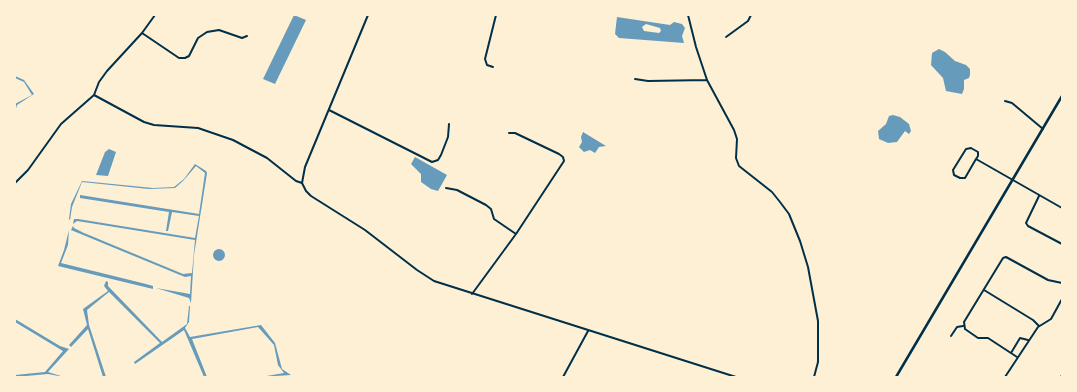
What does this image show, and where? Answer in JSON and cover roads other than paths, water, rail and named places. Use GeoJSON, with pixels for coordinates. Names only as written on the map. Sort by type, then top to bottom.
{"type":"FeatureCollection","features":[{"type":"Feature","properties":{"kind":"main road"},"geometry":{"type":"LineString","coordinates":[[896,377],[1062,96]]}},
{"type":"Feature","properties":{"kind":"street"},"geometry":{"type":"LineString","coordinates":[[15,183],[28,170],[61,124],[94,95],[99,82],[107,71],[142,33],[155,15]]}},
{"type":"Feature","properties":{"kind":"street"},"geometry":{"type":"LineString","coordinates":[[368,15],[304,167],[302,183],[306,192],[383,242],[417,270],[434,280],[472,294],[736,377]]}},
{"type":"Feature","properties":{"kind":"street"},"geometry":{"type":"LineString","coordinates":[[493,67],[487,65],[485,59],[496,15]]}},
{"type":"Feature","properties":{"kind":"street"},"geometry":{"type":"LineString","coordinates":[[688,15],[696,47],[707,80],[734,130],[737,139],[736,158],[738,166],[772,192],[789,214],[800,241],[812,286],[818,322],[818,362],[814,377]]}},
{"type":"Feature","properties":{"kind":"street"},"geometry":{"type":"LineString","coordinates":[[726,36],[748,21],[751,15]]}},
{"type":"Feature","properties":{"kind":"street"},"geometry":{"type":"LineString","coordinates":[[142,33],[179,58],[189,56],[198,38],[208,32],[220,30],[242,38],[247,36]]}},
{"type":"Feature","properties":{"kind":"street"},"geometry":{"type":"LineString","coordinates":[[635,79],[648,81],[707,80]]}},
{"type":"Feature","properties":{"kind":"street"},"geometry":{"type":"LineString","coordinates":[[94,95],[144,122],[154,125],[198,128],[233,140],[267,158],[296,181],[302,183]]}},
{"type":"Feature","properties":{"kind":"street"},"geometry":{"type":"LineString","coordinates":[[1005,101],[1012,103],[1043,129]]}},
{"type":"Feature","properties":{"kind":"street"},"geometry":{"type":"LineString","coordinates":[[329,110],[432,162],[438,160],[441,155],[448,137],[449,124]]}},
{"type":"Feature","properties":{"kind":"street"},"geometry":{"type":"LineString","coordinates":[[472,294],[516,234],[564,163],[564,159],[559,154],[515,133],[509,132]]}},
{"type":"Feature","properties":{"kind":"street"},"geometry":{"type":"LineString","coordinates":[[971,148],[978,152],[976,159],[965,178],[960,178],[954,175],[953,170],[966,149],[971,148]]}},
{"type":"Feature","properties":{"kind":"street"},"geometry":{"type":"LineString","coordinates":[[976,159],[1062,208]]}},
{"type":"Feature","properties":{"kind":"street"},"geometry":{"type":"LineString","coordinates":[[446,188],[457,190],[486,205],[491,209],[494,219],[516,234]]}},
{"type":"Feature","properties":{"kind":"street"},"geometry":{"type":"LineString","coordinates":[[1039,196],[1026,223],[1041,234],[1062,244]]}},
{"type":"Feature","properties":{"kind":"street"},"geometry":{"type":"LineString","coordinates":[[963,326],[1003,258],[1006,257],[1048,280],[1062,283]]}},
{"type":"Feature","properties":{"kind":"street"},"geometry":{"type":"LineString","coordinates":[[984,290],[1033,320],[1039,326]]}},
{"type":"Feature","properties":{"kind":"street"},"geometry":{"type":"LineString","coordinates":[[1005,377],[1028,340],[1039,326],[1051,319],[1062,299]]}},
{"type":"Feature","properties":{"kind":"street"},"geometry":{"type":"LineString","coordinates":[[951,336],[957,327],[963,326],[978,338],[988,338],[1017,357]]}},
{"type":"Feature","properties":{"kind":"street"},"geometry":{"type":"LineString","coordinates":[[563,377],[588,331]]}},
{"type":"Feature","properties":{"kind":"street"},"geometry":{"type":"LineString","coordinates":[[1011,353],[1020,338],[1028,340]]}},
{"type":"Feature","properties":{"kind":"water"},"geometry":{"type":"Polygon","coordinates":[[[294,15],[306,20],[275,84],[263,79],[294,15]]]}},
{"type":"Feature","properties":{"kind":"water"},"geometry":{"type":"Polygon","coordinates":[[[617,17],[670,25],[674,22],[682,24],[685,28],[682,36],[684,43],[619,38],[615,34],[617,17]],[[646,24],[642,27],[644,31],[659,33],[661,31],[660,28],[646,24]]]}},
{"type":"Feature","properties":{"kind":"water"},"geometry":{"type":"Polygon","coordinates":[[[939,49],[955,61],[966,65],[970,69],[969,78],[964,80],[964,89],[962,94],[946,91],[943,78],[931,65],[932,53],[939,49]]]}},
{"type":"Feature","properties":{"kind":"water"},"geometry":{"type":"Polygon","coordinates":[[[15,76],[24,80],[34,94],[17,105],[15,112],[15,104],[32,95],[24,82],[15,78],[15,76]]]}},
{"type":"Feature","properties":{"kind":"water"},"geometry":{"type":"Polygon","coordinates":[[[893,115],[900,117],[909,124],[911,131],[909,134],[905,131],[897,142],[888,143],[879,139],[878,131],[886,124],[889,116],[893,115]]]}},
{"type":"Feature","properties":{"kind":"water"},"geometry":{"type":"Polygon","coordinates":[[[583,132],[606,146],[599,147],[595,153],[590,150],[584,152],[579,147],[582,142],[581,137],[583,132]]]}},
{"type":"Feature","properties":{"kind":"water"},"geometry":{"type":"Polygon","coordinates":[[[109,149],[116,152],[108,176],[96,175],[105,152],[109,149]]]}},
{"type":"Feature","properties":{"kind":"water"},"geometry":{"type":"Polygon","coordinates":[[[415,157],[447,175],[438,191],[431,189],[421,182],[421,174],[411,164],[415,157]]]}},
{"type":"Feature","properties":{"kind":"water"},"geometry":{"type":"Polygon","coordinates":[[[195,164],[207,173],[194,255],[191,303],[189,298],[156,288],[190,294],[191,276],[185,277],[71,230],[73,226],[84,233],[183,274],[192,273],[195,240],[77,221],[73,224],[74,219],[78,219],[195,238],[199,216],[172,212],[168,231],[166,231],[169,212],[80,198],[80,195],[199,214],[205,173],[196,166],[183,181],[175,188],[149,189],[82,182],[72,207],[70,220],[69,219],[71,204],[82,181],[153,188],[174,187],[184,179],[195,164]]]}},
{"type":"Feature","properties":{"kind":"water"},"geometry":{"type":"Polygon","coordinates":[[[69,230],[68,245],[61,263],[146,284],[153,286],[153,289],[58,266],[69,230]]]}},
{"type":"Feature","properties":{"kind":"water"},"geometry":{"type":"Polygon","coordinates":[[[219,249],[223,251],[225,255],[223,259],[219,261],[215,259],[213,255],[215,251],[219,249]]]}},
{"type":"Feature","properties":{"kind":"water"},"geometry":{"type":"Polygon","coordinates":[[[106,281],[108,282],[108,286],[162,342],[187,324],[189,306],[189,322],[185,328],[190,337],[261,325],[275,343],[282,369],[291,375],[261,377],[284,373],[278,365],[274,345],[258,327],[192,339],[207,377],[204,377],[184,330],[135,364],[134,362],[160,343],[109,292],[87,310],[89,325],[106,377],[103,377],[88,329],[71,347],[69,345],[87,325],[83,309],[108,291],[104,286],[106,281]]]}},
{"type":"Feature","properties":{"kind":"water"},"geometry":{"type":"Polygon","coordinates":[[[15,319],[60,346],[69,349],[48,372],[64,377],[48,374],[15,377],[15,375],[45,372],[63,351],[15,322],[15,319]]]}}]}
